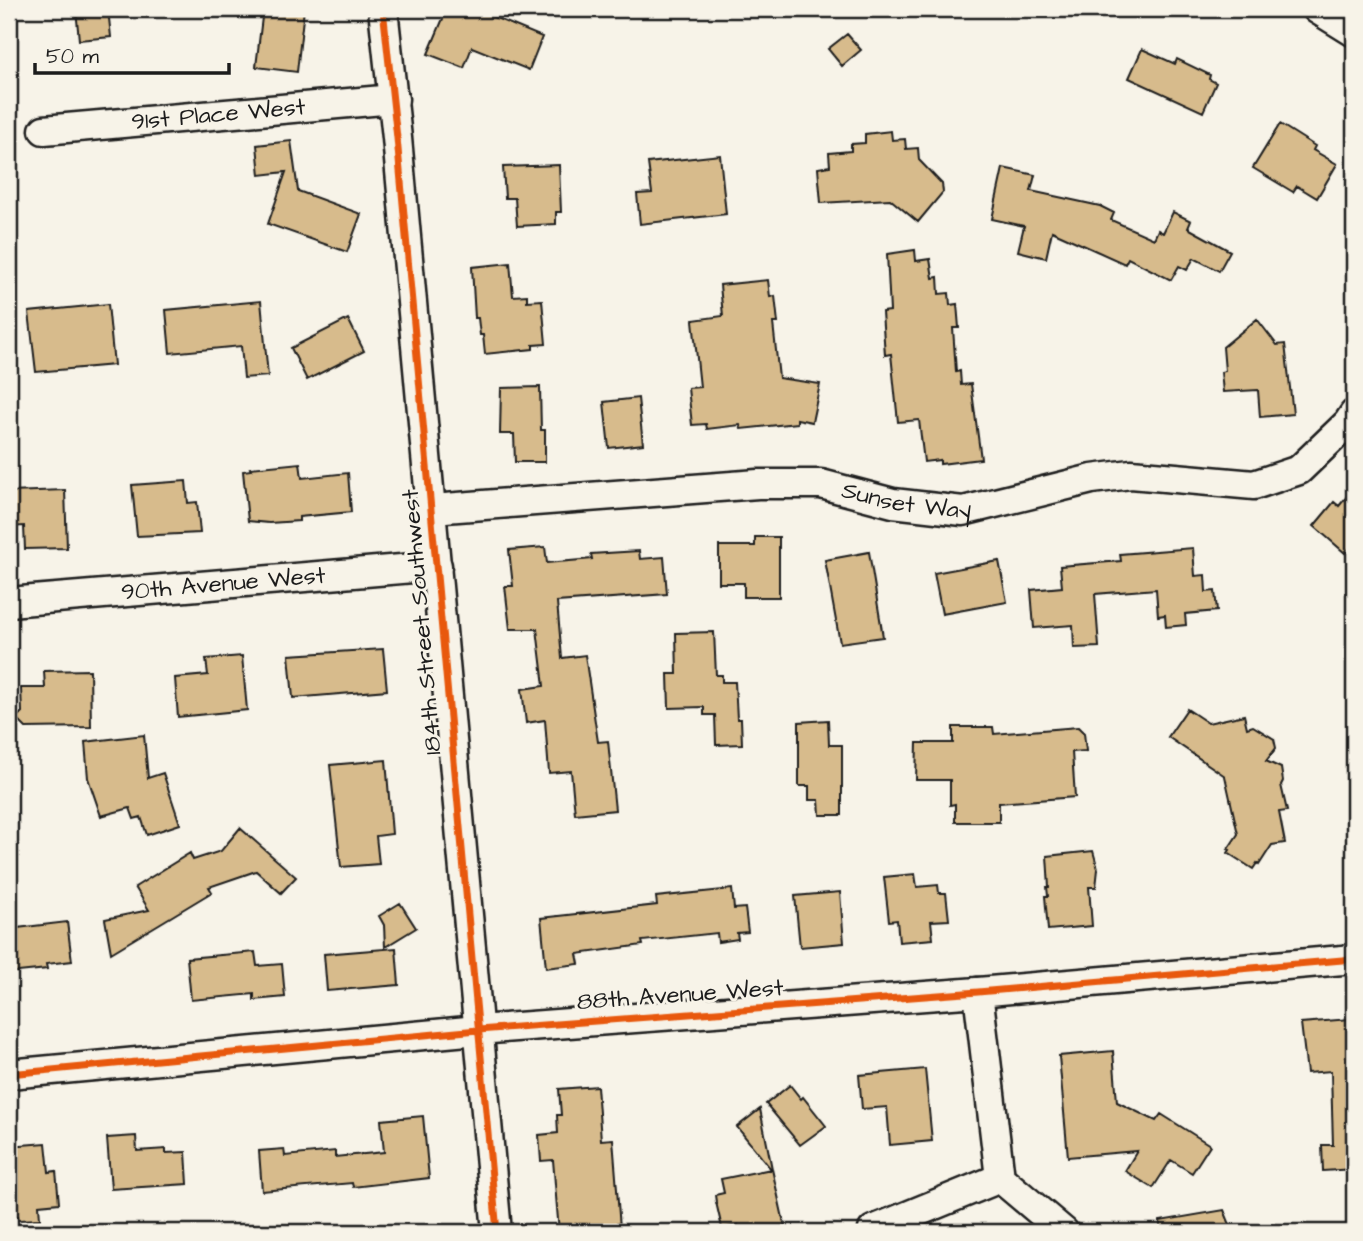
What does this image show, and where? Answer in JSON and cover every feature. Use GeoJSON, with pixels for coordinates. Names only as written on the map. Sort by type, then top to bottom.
{"type":"FeatureCollection","features":[{"type":"Feature","properties":{"kind":"street","name":"184th Street Southwest"},"geometry":{"type":"LineString","coordinates":[[383,9],[394,99],[497,1232]]}},
{"type":"Feature","properties":{"kind":"street"},"geometry":{"type":"LineString","coordinates":[[1317,9],[1354,32]]}},
{"type":"Feature","properties":{"kind":"street","name":"91st Place West"},"geometry":{"type":"LineString","coordinates":[[44,130],[394,99]]}},
{"type":"Feature","properties":{"kind":"street","name":"Sunset Way"},"geometry":{"type":"LineString","coordinates":[[432,509],[758,484],[821,484],[892,503],[963,511],[1092,479],[1131,474],[1254,485],[1299,470],[1354,414]]}},
{"type":"Feature","properties":{"kind":"street","name":"90th Avenue West"},"geometry":{"type":"LineString","coordinates":[[9,601],[437,566]]}},
{"type":"Feature","properties":{"kind":"street","name":"88th Avenue West"},"geometry":{"type":"LineString","coordinates":[[9,1074],[478,1030],[978,992],[1354,958]]}},
{"type":"Feature","properties":{"kind":"street"},"geometry":{"type":"LineString","coordinates":[[978,992],[1000,1178],[1064,1232]]}},
{"type":"Feature","properties":{"kind":"street"},"geometry":{"type":"LineString","coordinates":[[873,1230],[1000,1178]]}},
{"type":"Feature","properties":{"kind":"building"},"geometry":{"type":"Polygon","coordinates":[[[76,9],[108,9],[111,37],[79,40],[76,9]]]}},
{"type":"Feature","properties":{"kind":"building"},"geometry":{"type":"Polygon","coordinates":[[[263,9],[304,9],[297,72],[256,67],[263,9]]]}},
{"type":"Feature","properties":{"kind":"building"},"geometry":{"type":"Polygon","coordinates":[[[447,9],[474,9],[542,37],[529,70],[472,47],[464,68],[428,54],[447,9]]]}},
{"type":"Feature","properties":{"kind":"building"},"geometry":{"type":"Polygon","coordinates":[[[847,34],[861,50],[842,66],[828,49],[847,34]]]}},
{"type":"Feature","properties":{"kind":"building"},"geometry":{"type":"Polygon","coordinates":[[[1142,49],[1175,64],[1177,59],[1210,75],[1209,79],[1216,83],[1203,112],[1129,78],[1142,49]]]}},
{"type":"Feature","properties":{"kind":"building"},"geometry":{"type":"Polygon","coordinates":[[[1280,124],[1315,146],[1313,150],[1337,164],[1317,198],[1297,186],[1293,192],[1253,168],[1280,124]]]}},
{"type":"Feature","properties":{"kind":"building"},"geometry":{"type":"Polygon","coordinates":[[[891,131],[892,140],[905,139],[906,149],[918,148],[919,160],[942,184],[943,192],[918,222],[890,199],[821,203],[818,168],[830,166],[829,153],[851,151],[851,144],[865,143],[865,134],[891,131]]]}},
{"type":"Feature","properties":{"kind":"building"},"geometry":{"type":"Polygon","coordinates":[[[291,141],[298,191],[361,214],[347,252],[268,224],[286,172],[260,175],[257,145],[291,141]]]}},
{"type":"Feature","properties":{"kind":"building"},"geometry":{"type":"Polygon","coordinates":[[[720,155],[726,214],[640,224],[637,194],[652,193],[648,163],[720,155]]]}},
{"type":"Feature","properties":{"kind":"building"},"geometry":{"type":"Polygon","coordinates":[[[559,165],[561,212],[556,212],[556,224],[517,226],[515,198],[505,198],[503,167],[559,165]]]}},
{"type":"Feature","properties":{"kind":"building"},"geometry":{"type":"Polygon","coordinates":[[[1003,168],[1035,175],[1031,191],[1100,206],[1114,213],[1111,220],[1154,239],[1158,230],[1163,233],[1173,212],[1191,221],[1188,228],[1230,251],[1219,271],[1194,258],[1187,270],[1179,266],[1171,280],[1128,258],[1125,264],[1052,231],[1046,258],[1018,251],[1024,226],[992,219],[1003,168]]]}},
{"type":"Feature","properties":{"kind":"building"},"geometry":{"type":"Polygon","coordinates":[[[915,250],[916,261],[930,259],[933,278],[938,277],[939,294],[949,293],[950,305],[957,304],[959,328],[953,328],[956,372],[960,371],[961,385],[971,384],[981,459],[940,464],[940,460],[924,462],[919,420],[898,422],[891,354],[885,355],[882,312],[890,311],[887,254],[915,250]]]}},
{"type":"Feature","properties":{"kind":"building"},"geometry":{"type":"Polygon","coordinates":[[[510,263],[513,296],[527,295],[527,301],[542,300],[546,344],[533,345],[533,349],[485,354],[483,335],[480,335],[478,318],[475,318],[472,267],[510,263]]]}},
{"type":"Feature","properties":{"kind":"building"},"geometry":{"type":"Polygon","coordinates":[[[768,280],[770,297],[775,296],[778,323],[773,323],[779,378],[820,384],[812,422],[797,419],[797,423],[741,429],[740,425],[707,429],[706,424],[692,425],[688,388],[700,387],[693,320],[723,316],[720,285],[768,280]]]}},
{"type":"Feature","properties":{"kind":"building"},"geometry":{"type":"Polygon","coordinates":[[[261,301],[268,376],[244,378],[241,346],[170,353],[166,310],[261,301]]]}},
{"type":"Feature","properties":{"kind":"building"},"geometry":{"type":"Polygon","coordinates":[[[108,304],[114,365],[36,372],[29,312],[108,304]]]}},
{"type":"Feature","properties":{"kind":"building"},"geometry":{"type":"Polygon","coordinates":[[[348,319],[364,351],[307,380],[291,348],[348,319]]]}},
{"type":"Feature","properties":{"kind":"building"},"geometry":{"type":"Polygon","coordinates":[[[1257,319],[1277,345],[1285,344],[1293,414],[1260,417],[1258,390],[1223,392],[1223,347],[1257,319]]]}},
{"type":"Feature","properties":{"kind":"building"},"geometry":{"type":"Polygon","coordinates":[[[540,387],[541,430],[545,430],[545,462],[515,462],[514,434],[500,434],[501,388],[540,387]]]}},
{"type":"Feature","properties":{"kind":"building"},"geometry":{"type":"Polygon","coordinates":[[[638,398],[643,444],[609,448],[604,402],[638,398]]]}},
{"type":"Feature","properties":{"kind":"building"},"geometry":{"type":"Polygon","coordinates":[[[300,463],[302,478],[348,473],[351,512],[299,517],[299,521],[248,521],[243,471],[300,463]]]}},
{"type":"Feature","properties":{"kind":"building"},"geometry":{"type":"Polygon","coordinates":[[[186,481],[188,503],[197,502],[200,533],[137,536],[132,485],[186,481]]]}},
{"type":"Feature","properties":{"kind":"building"},"geometry":{"type":"Polygon","coordinates":[[[1354,488],[1354,543],[1345,553],[1314,526],[1334,502],[1339,506],[1354,488]]]}},
{"type":"Feature","properties":{"kind":"building"},"geometry":{"type":"Polygon","coordinates":[[[65,490],[67,548],[25,549],[24,526],[9,527],[9,492],[65,490]]]}},
{"type":"Feature","properties":{"kind":"building"},"geometry":{"type":"Polygon","coordinates":[[[755,537],[779,537],[779,597],[744,597],[744,583],[719,583],[719,546],[755,546],[755,537]]]}},
{"type":"Feature","properties":{"kind":"building"},"geometry":{"type":"Polygon","coordinates":[[[545,547],[547,563],[592,559],[591,554],[639,551],[640,559],[664,557],[667,594],[557,602],[562,658],[585,655],[598,742],[608,741],[615,810],[575,814],[571,771],[549,773],[545,720],[526,723],[522,689],[544,686],[537,629],[510,629],[505,586],[513,586],[509,550],[545,547]]]}},
{"type":"Feature","properties":{"kind":"building"},"geometry":{"type":"Polygon","coordinates":[[[1193,548],[1195,576],[1205,575],[1206,592],[1215,591],[1217,611],[1185,614],[1186,625],[1166,627],[1165,615],[1158,616],[1156,589],[1095,594],[1099,647],[1074,648],[1073,625],[1034,628],[1031,590],[1062,587],[1060,566],[1121,561],[1120,554],[1193,548]]]}},
{"type":"Feature","properties":{"kind":"building"},"geometry":{"type":"Polygon","coordinates":[[[869,552],[883,637],[840,643],[825,560],[869,552]]]}},
{"type":"Feature","properties":{"kind":"building"},"geometry":{"type":"Polygon","coordinates":[[[999,561],[1007,602],[942,614],[934,573],[999,561]]]}},
{"type":"Feature","properties":{"kind":"building"},"geometry":{"type":"Polygon","coordinates":[[[714,632],[716,675],[722,675],[722,682],[735,682],[737,719],[741,719],[742,744],[716,745],[715,715],[704,715],[704,707],[669,708],[668,674],[677,674],[676,633],[714,632]]]}},
{"type":"Feature","properties":{"kind":"building"},"geometry":{"type":"Polygon","coordinates":[[[383,649],[387,690],[293,698],[289,655],[383,649]]]}},
{"type":"Feature","properties":{"kind":"building"},"geometry":{"type":"Polygon","coordinates":[[[242,656],[247,710],[178,717],[175,678],[208,675],[206,659],[242,656]]]}},
{"type":"Feature","properties":{"kind":"building"},"geometry":{"type":"Polygon","coordinates":[[[90,670],[91,727],[26,728],[16,718],[22,712],[21,688],[45,688],[44,671],[90,670]]]}},
{"type":"Feature","properties":{"kind":"building"},"geometry":{"type":"Polygon","coordinates":[[[1187,709],[1208,723],[1244,715],[1247,728],[1253,726],[1274,739],[1276,748],[1266,761],[1281,768],[1281,785],[1287,811],[1279,812],[1285,843],[1272,845],[1259,865],[1257,863],[1253,869],[1228,853],[1238,834],[1225,776],[1168,737],[1187,709]]]}},
{"type":"Feature","properties":{"kind":"building"},"geometry":{"type":"Polygon","coordinates":[[[828,720],[829,745],[842,745],[842,815],[820,815],[819,800],[809,800],[809,786],[799,786],[799,722],[828,720]]]}},
{"type":"Feature","properties":{"kind":"building"},"geometry":{"type":"Polygon","coordinates":[[[953,727],[993,727],[994,734],[1078,727],[1084,733],[1086,751],[1072,752],[1075,797],[999,803],[999,822],[955,822],[955,804],[950,805],[950,780],[916,780],[917,743],[953,743],[953,727]]]}},
{"type":"Feature","properties":{"kind":"building"},"geometry":{"type":"Polygon","coordinates":[[[144,735],[148,778],[163,773],[180,824],[147,835],[141,817],[134,819],[130,808],[101,816],[88,778],[85,742],[144,735]]]}},
{"type":"Feature","properties":{"kind":"building"},"geometry":{"type":"Polygon","coordinates":[[[386,760],[392,834],[376,836],[379,864],[341,867],[330,765],[386,760]]]}},
{"type":"Feature","properties":{"kind":"building"},"geometry":{"type":"Polygon","coordinates":[[[240,828],[296,877],[281,893],[256,871],[209,887],[212,892],[111,953],[105,919],[149,910],[135,887],[190,853],[193,860],[221,851],[240,828]]]}},
{"type":"Feature","properties":{"kind":"building"},"geometry":{"type":"Polygon","coordinates":[[[1093,851],[1098,869],[1096,887],[1089,887],[1092,926],[1048,930],[1045,896],[1048,896],[1049,887],[1047,856],[1093,851]]]}},
{"type":"Feature","properties":{"kind":"building"},"geometry":{"type":"Polygon","coordinates":[[[915,874],[917,887],[938,885],[939,893],[946,893],[949,920],[931,921],[933,939],[899,942],[897,920],[889,921],[884,877],[915,874]]]}},
{"type":"Feature","properties":{"kind":"building"},"geometry":{"type":"Polygon","coordinates":[[[732,889],[734,909],[745,908],[748,932],[737,933],[738,939],[718,942],[717,933],[642,941],[643,945],[577,954],[579,964],[546,968],[541,918],[657,905],[656,897],[732,889]]]}},
{"type":"Feature","properties":{"kind":"building"},"geometry":{"type":"Polygon","coordinates":[[[840,892],[844,943],[800,947],[795,896],[840,892]]]}},
{"type":"Feature","properties":{"kind":"building"},"geometry":{"type":"Polygon","coordinates":[[[400,903],[416,928],[385,947],[384,925],[379,916],[400,903]]]}},
{"type":"Feature","properties":{"kind":"building"},"geometry":{"type":"Polygon","coordinates":[[[67,922],[72,961],[46,964],[47,969],[9,973],[9,929],[67,922]]]}},
{"type":"Feature","properties":{"kind":"building"},"geometry":{"type":"Polygon","coordinates":[[[396,948],[399,985],[327,991],[324,954],[396,948]]]}},
{"type":"Feature","properties":{"kind":"building"},"geometry":{"type":"Polygon","coordinates":[[[255,952],[257,966],[282,964],[285,997],[254,1000],[254,994],[191,1000],[187,958],[255,952]]]}},
{"type":"Feature","properties":{"kind":"building"},"geometry":{"type":"Polygon","coordinates":[[[1350,1019],[1354,1063],[1354,1169],[1323,1171],[1322,1145],[1333,1145],[1331,1071],[1307,1073],[1301,1023],[1350,1019]]]}},
{"type":"Feature","properties":{"kind":"building"},"geometry":{"type":"Polygon","coordinates":[[[1113,1051],[1117,1102],[1156,1121],[1161,1114],[1210,1145],[1192,1173],[1171,1160],[1153,1188],[1125,1171],[1137,1151],[1068,1157],[1059,1056],[1113,1051]]]}},
{"type":"Feature","properties":{"kind":"building"},"geometry":{"type":"Polygon","coordinates":[[[925,1069],[932,1141],[890,1145],[887,1107],[862,1109],[859,1075],[925,1069]]]}},
{"type":"Feature","properties":{"kind":"building"},"geometry":{"type":"Polygon","coordinates":[[[790,1085],[826,1126],[800,1145],[766,1104],[790,1085]]]}},
{"type":"Feature","properties":{"kind":"building"},"geometry":{"type":"Polygon","coordinates":[[[597,1086],[601,1140],[613,1139],[620,1228],[559,1232],[553,1160],[541,1161],[539,1135],[558,1133],[557,1115],[561,1115],[559,1089],[597,1086]]]}},
{"type":"Feature","properties":{"kind":"building"},"geometry":{"type":"Polygon","coordinates":[[[760,1109],[786,1232],[740,1232],[738,1225],[722,1228],[716,1202],[715,1195],[724,1193],[721,1179],[771,1169],[737,1127],[760,1109]]]}},
{"type":"Feature","properties":{"kind":"building"},"geometry":{"type":"Polygon","coordinates":[[[423,1116],[429,1178],[353,1187],[352,1183],[262,1191],[259,1151],[284,1149],[285,1156],[335,1151],[335,1157],[384,1152],[381,1120],[423,1116]]]}},
{"type":"Feature","properties":{"kind":"building"},"geometry":{"type":"Polygon","coordinates":[[[136,1136],[137,1151],[166,1149],[166,1153],[186,1152],[188,1184],[111,1189],[107,1138],[136,1136]]]}},
{"type":"Feature","properties":{"kind":"building"},"geometry":{"type":"Polygon","coordinates":[[[46,1143],[49,1172],[56,1171],[59,1203],[39,1205],[40,1219],[19,1220],[18,1216],[9,1217],[9,1146],[46,1143]]]}},
{"type":"Feature","properties":{"kind":"building"},"geometry":{"type":"Polygon","coordinates":[[[1224,1210],[1233,1232],[1160,1232],[1160,1221],[1224,1210]]]}},
{"type":"Feature","properties":{"kind":"cycle path"},"geometry":{"type":"LineString","coordinates":[[383,9],[497,1232]]}},
{"type":"Feature","properties":{"kind":"cycle path"},"geometry":{"type":"LineString","coordinates":[[9,1074],[478,1030],[978,992],[1354,959]]}}]}
